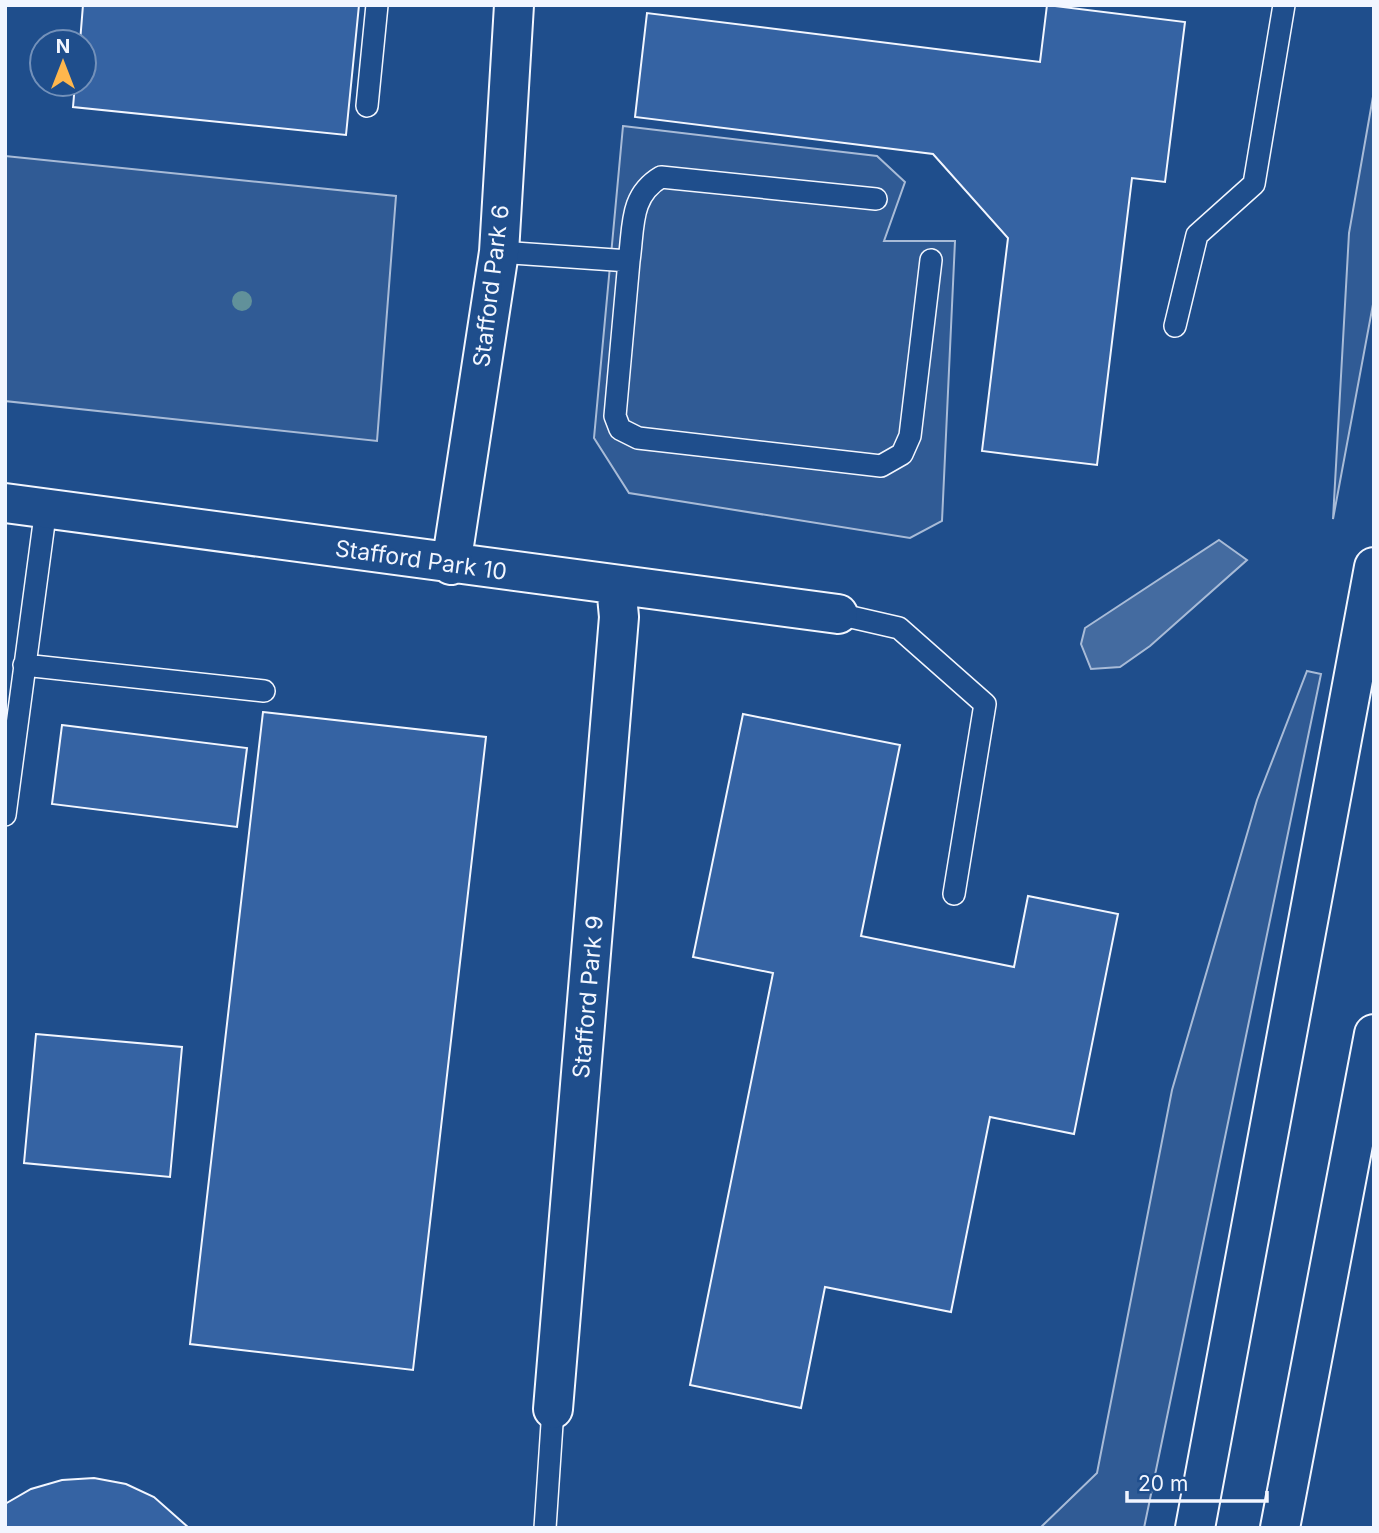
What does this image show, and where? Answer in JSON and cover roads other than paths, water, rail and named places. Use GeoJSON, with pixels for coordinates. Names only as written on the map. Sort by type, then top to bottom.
{"type":"FeatureCollection","features":[{"type":"Feature","properties":{"kind":"main road","name":"Stafford Park 6"},"geometry":{"type":"LineString","coordinates":[[451,565],[499,252],[514,5]]}},
{"type":"Feature","properties":{"kind":"main road","name":"Stafford Park 10"},"geometry":{"type":"LineString","coordinates":[[5,503],[451,565],[838,614]]}},
{"type":"Feature","properties":{"kind":"main road"},"geometry":{"type":"LineString","coordinates":[[1195,1528],[1374,567]]}},
{"type":"Feature","properties":{"kind":"main road","name":"Stafford Park 9"},"geometry":{"type":"LineString","coordinates":[[553,1409],[618,631],[616,585]]}},
{"type":"Feature","properties":{"kind":"main road"},"geometry":{"type":"LineString","coordinates":[[1280,1528],[1374,1034]]}},
{"type":"Feature","properties":{"kind":"lane"},"geometry":{"type":"LineString","coordinates":[[366,106],[377,5]]}},
{"type":"Feature","properties":{"kind":"lane"},"geometry":{"type":"LineString","coordinates":[[1175,326],[1197,235],[1254,184],[1284,5]]}},
{"type":"Feature","properties":{"kind":"lane"},"geometry":{"type":"LineString","coordinates":[[876,199],[661,177],[646,186],[638,197],[629,261],[615,416],[620,429],[638,438],[881,466],[902,454],[910,436],[931,260]]}},
{"type":"Feature","properties":{"kind":"lane"},"geometry":{"type":"LineString","coordinates":[[499,252],[629,261]]}},
{"type":"Feature","properties":{"kind":"lane"},"geometry":{"type":"LineString","coordinates":[[5,815],[46,508]]}},
{"type":"Feature","properties":{"kind":"lane"},"geometry":{"type":"LineString","coordinates":[[838,614],[899,628],[985,704],[954,894]]}},
{"type":"Feature","properties":{"kind":"lane"},"geometry":{"type":"LineString","coordinates":[[23,665],[264,691]]}},
{"type":"Feature","properties":{"kind":"lane"},"geometry":{"type":"LineString","coordinates":[[545,1528],[553,1409]]}}]}
